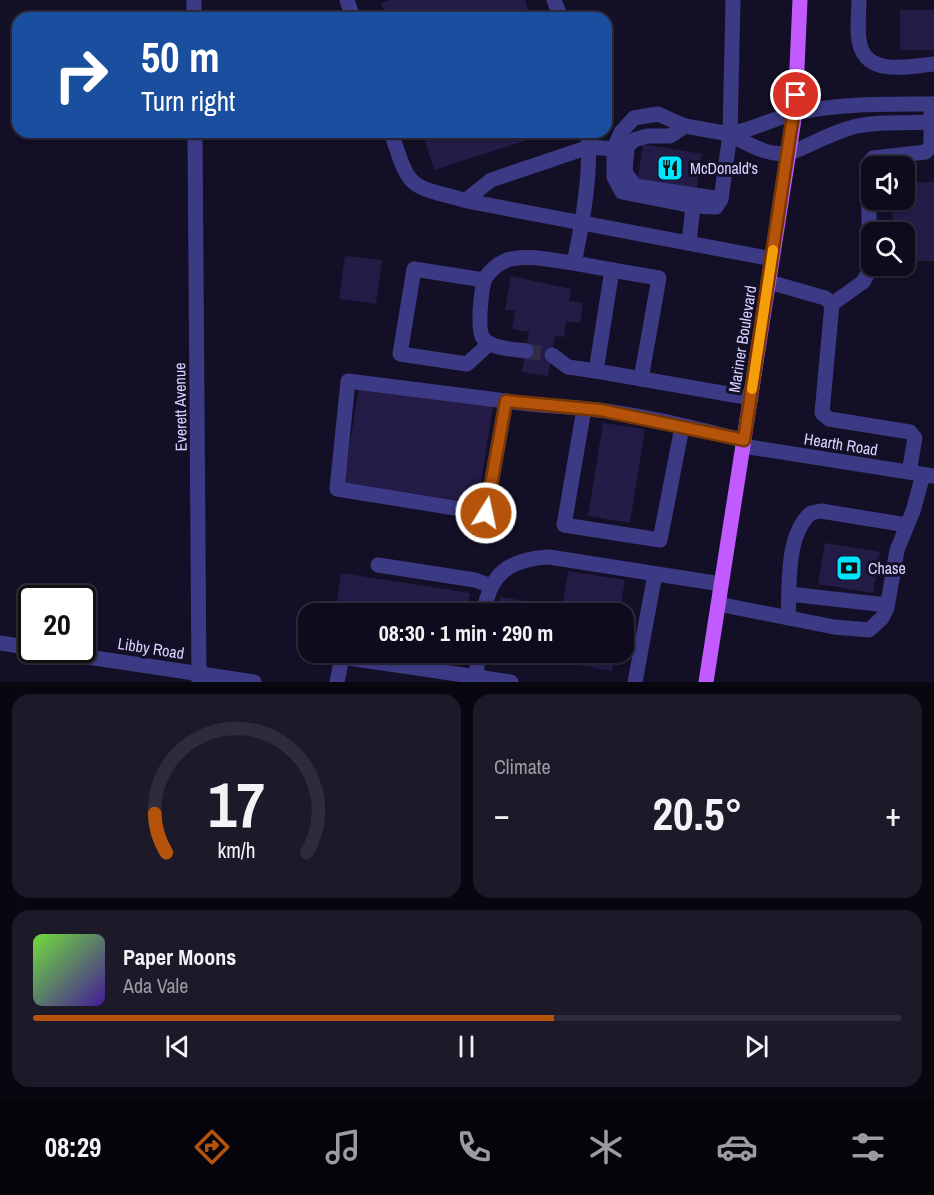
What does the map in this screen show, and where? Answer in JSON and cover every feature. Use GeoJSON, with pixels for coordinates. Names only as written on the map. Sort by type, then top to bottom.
{"type":"FeatureCollection","features":[{"type":"Feature","properties":{"kind":"main road","name":"Mariner Boulevard"},"geometry":{"type":"LineString","coordinates":[[706,682],[795,113],[800,0]]}},
{"type":"Feature","properties":{"kind":"street"},"geometry":{"type":"LineString","coordinates":[[733,0],[730,134],[721,199],[716,207],[693,206],[622,192],[614,177],[614,149],[621,132],[634,118],[658,114],[685,126],[730,134],[769,154],[789,154],[852,127],[932,122]]}},
{"type":"Feature","properties":{"kind":"street"},"geometry":{"type":"LineString","coordinates":[[859,0],[860,46],[867,59],[883,67],[934,64]]}},
{"type":"Feature","properties":{"kind":"street"},"geometry":{"type":"LineString","coordinates":[[718,604],[842,628],[869,630],[882,618],[887,605],[897,550],[922,474],[915,438],[910,432],[829,419],[822,413],[832,304],[863,282],[870,270],[868,164],[873,158],[926,152],[931,145],[932,105],[879,103],[795,113],[755,129],[730,134]]}},
{"type":"Feature","properties":{"kind":"street"},"geometry":{"type":"LineString","coordinates":[[685,126],[670,136],[659,138],[647,136],[634,140],[627,147],[625,172],[635,186],[721,199]]}},
{"type":"Feature","properties":{"kind":"street","name":"Everett Avenue"},"geometry":{"type":"LineString","coordinates":[[195,138],[199,678]]}},
{"type":"Feature","properties":{"kind":"street"},"geometry":{"type":"LineString","coordinates":[[393,138],[405,174],[419,188],[466,200],[772,258]]}},
{"type":"Feature","properties":{"kind":"street"},"geometry":{"type":"LineString","coordinates":[[466,200],[491,180],[589,140],[614,149]]}},
{"type":"Feature","properties":{"kind":"street"},"geometry":{"type":"LineString","coordinates":[[574,263],[582,222],[589,140]]}},
{"type":"Feature","properties":{"kind":"street"},"geometry":{"type":"LineString","coordinates":[[689,243],[693,206]]}},
{"type":"Feature","properties":{"kind":"street"},"geometry":{"type":"LineString","coordinates":[[526,351],[489,344],[478,330],[484,280],[493,269],[506,260],[535,258],[659,278],[641,379]]}},
{"type":"Feature","properties":{"kind":"street"},"geometry":{"type":"LineString","coordinates":[[484,280],[414,269],[400,354],[467,364],[489,344]]}},
{"type":"Feature","properties":{"kind":"street"},"geometry":{"type":"LineString","coordinates":[[596,371],[612,270]]}},
{"type":"Feature","properties":{"kind":"street"},"geometry":{"type":"LineString","coordinates":[[769,282],[825,298],[832,304]]}},
{"type":"Feature","properties":{"kind":"street"},"geometry":{"type":"LineString","coordinates":[[552,355],[568,367],[750,398]]}},
{"type":"Feature","properties":{"kind":"street","name":"Hearth Road"},"geometry":{"type":"LineString","coordinates":[[506,401],[486,513],[337,489],[348,381],[584,409],[682,427],[744,443],[922,474]]}},
{"type":"Feature","properties":{"kind":"street"},"geometry":{"type":"LineString","coordinates":[[584,409],[564,525],[660,540],[682,427]]}},
{"type":"Feature","properties":{"kind":"street"},"geometry":{"type":"LineString","coordinates":[[788,618],[798,530],[811,513],[821,511],[907,525]]}},
{"type":"Feature","properties":{"kind":"street"},"geometry":{"type":"LineString","coordinates":[[487,603],[491,586],[512,563],[529,558],[549,557],[721,584]]}},
{"type":"Feature","properties":{"kind":"street"},"geometry":{"type":"LineString","coordinates":[[378,565],[475,580],[491,586]]}},
{"type":"Feature","properties":{"kind":"street"},"geometry":{"type":"LineString","coordinates":[[635,682],[655,574]]}},
{"type":"Feature","properties":{"kind":"street"},"geometry":{"type":"LineString","coordinates":[[789,594],[887,605]]}},
{"type":"Feature","properties":{"kind":"street"},"geometry":{"type":"LineString","coordinates":[[0,643],[18,646]]}},
{"type":"Feature","properties":{"kind":"street"},"geometry":{"type":"LineString","coordinates":[[337,682],[342,657],[476,679],[511,682]]}},
{"type":"Feature","properties":{"kind":"street","name":"Libby Road"},"geometry":{"type":"LineString","coordinates":[[96,660],[199,678],[254,682]]}},
{"type":"Feature","properties":{"kind":"street"},"geometry":{"type":"LineString","coordinates":[[476,679],[478,663]]}},
{"type":"Feature","properties":{"kind":"building"},"geometry":{"type":"Polygon","coordinates":[[[390,0],[525,0],[529,12],[384,12],[381,3],[390,0]]]}},
{"type":"Feature","properties":{"kind":"building"},"geometry":{"type":"Polygon","coordinates":[[[900,10],[934,10],[934,50],[900,50],[900,10]]]}},
{"type":"Feature","properties":{"kind":"building"},"geometry":{"type":"Polygon","coordinates":[[[424,138],[533,138],[434,170],[424,138]]]}},
{"type":"Feature","properties":{"kind":"building","name":"McDonald's"},"geometry":{"type":"Polygon","coordinates":[[[643,144],[702,154],[696,193],[637,183],[643,144]]]}},
{"type":"Feature","properties":{"kind":"building"},"geometry":{"type":"Polygon","coordinates":[[[934,182],[934,261],[915,261],[915,222],[893,222],[892,210],[915,210],[915,183],[934,182]]]}},
{"type":"Feature","properties":{"kind":"building"},"geometry":{"type":"Polygon","coordinates":[[[345,256],[382,260],[376,304],[339,299],[345,256]]]}},
{"type":"Feature","properties":{"kind":"building"},"geometry":{"type":"Polygon","coordinates":[[[511,276],[571,289],[569,301],[583,303],[580,323],[566,321],[564,337],[555,336],[548,376],[522,372],[529,332],[512,329],[515,311],[505,310],[511,276]]]}},
{"type":"Feature","properties":{"kind":"building"},"geometry":{"type":"Polygon","coordinates":[[[359,385],[493,406],[478,503],[344,483],[359,385]]]}},
{"type":"Feature","properties":{"kind":"building"},"geometry":{"type":"Polygon","coordinates":[[[603,423],[645,429],[630,523],[588,516],[603,423]]]}},
{"type":"Feature","properties":{"kind":"building","name":"Chase"},"geometry":{"type":"Polygon","coordinates":[[[825,543],[880,552],[873,593],[818,584],[825,543]]]}},
{"type":"Feature","properties":{"kind":"building"},"geometry":{"type":"Polygon","coordinates":[[[568,571],[625,580],[621,603],[563,603],[568,571]]]}},
{"type":"Feature","properties":{"kind":"building"},"geometry":{"type":"Polygon","coordinates":[[[341,573],[470,593],[468,603],[337,603],[341,573]]]}},
{"type":"Feature","properties":{"kind":"building"},"geometry":{"type":"Polygon","coordinates":[[[500,597],[537,603],[499,603],[500,597]]]}},
{"type":"Feature","properties":{"kind":"building"},"geometry":{"type":"Polygon","coordinates":[[[568,663],[613,663],[612,671],[568,663]]]}},
{"type":"Feature","properties":{"kind":"tunnel"},"geometry":{"type":"LineString","coordinates":[[526,351],[552,355]]}},
{"type":"Feature","properties":{"kind":"slow traffic"},"geometry":{"type":"LineString","coordinates":[[752,389],[773,250]]}},
{"type":"Feature","properties":{"kind":"place","name":"McDonald's"},"geometry":{"type":"Point","coordinates":[670,168]}},
{"type":"Feature","properties":{"kind":"place","name":"Chase"},"geometry":{"type":"Point","coordinates":[849,568]}},
{"type":"Feature","properties":{"kind":"route"},"geometry":{"type":"LineString","coordinates":[[486,513],[506,401],[600,410],[744,440],[789,154],[796,95]]}}]}
